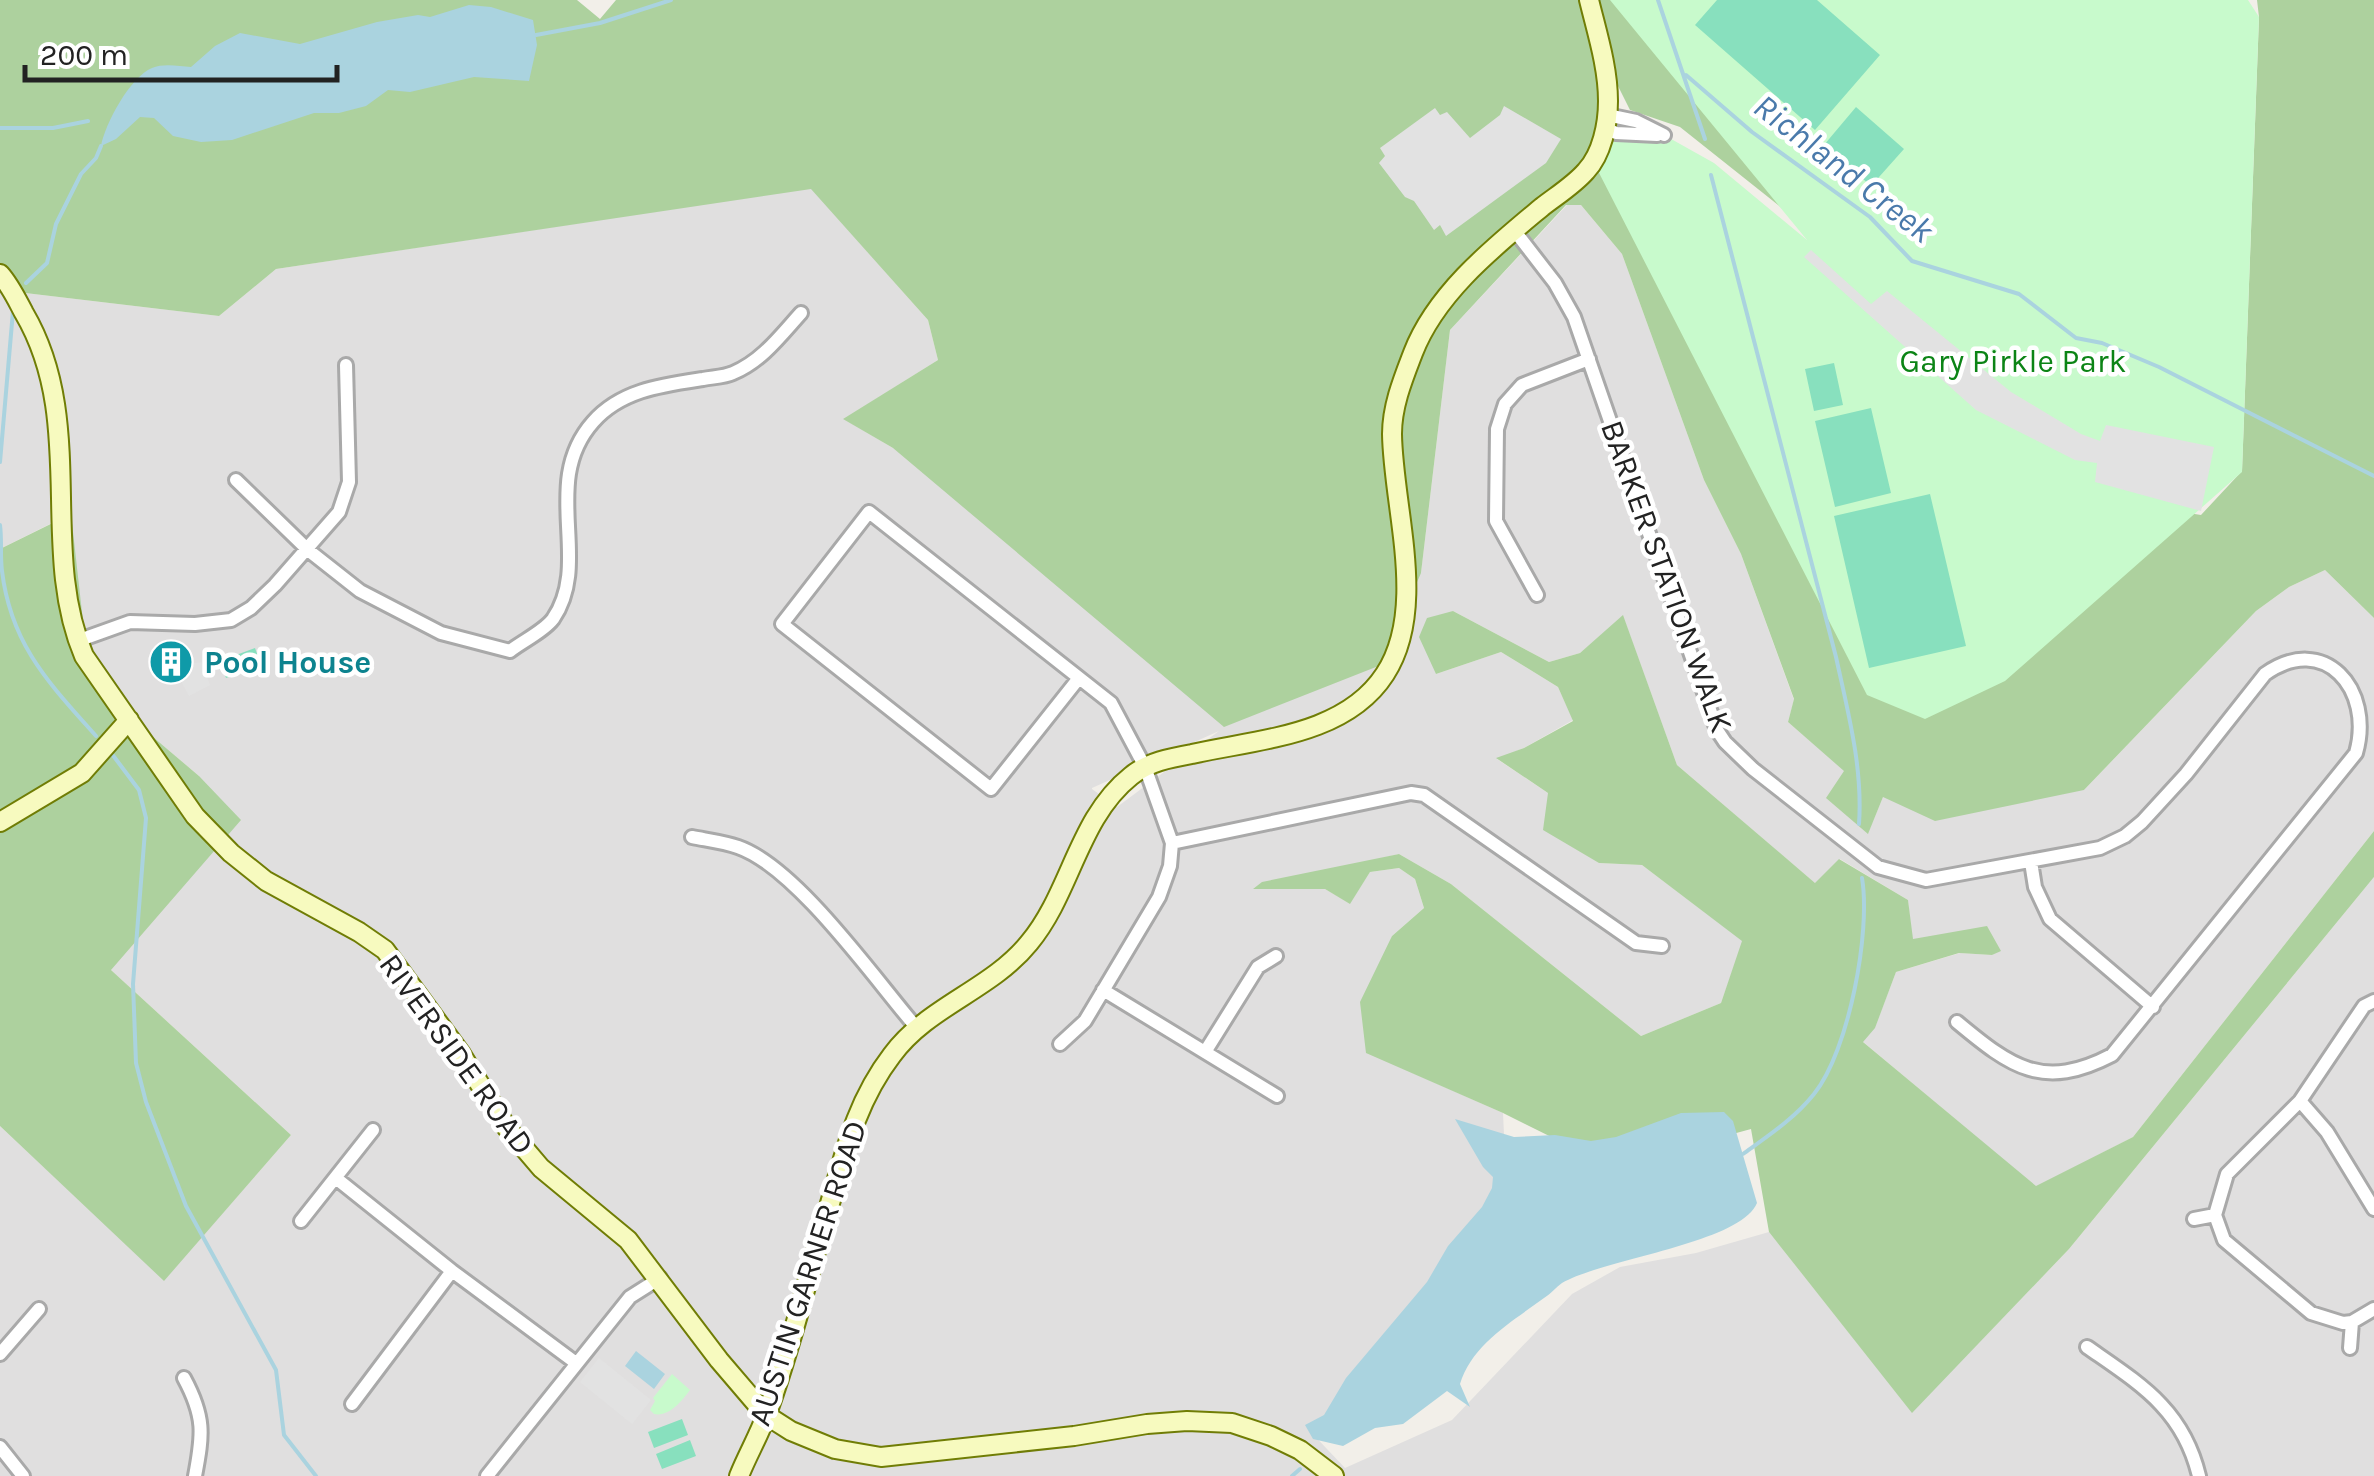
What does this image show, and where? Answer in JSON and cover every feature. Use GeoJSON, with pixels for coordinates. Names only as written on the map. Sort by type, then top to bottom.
{"type":"FeatureCollection","features":[{"type":"Feature","properties":{"kind":"street","name":"AUSTIN GARNER ROAD"},"geometry":{"type":"LineString","coordinates":[[739,1476],[766,1415],[846,1142],[866,1094],[890,1057],[916,1027],[1004,969],[1031,942],[1062,890],[1101,807],[1130,777],[1163,760],[1315,727],[1346,713],[1385,674],[1398,651],[1406,605],[1392,431],[1400,386],[1418,341],[1438,308],[1514,230],[1588,170],[1602,144],[1606,121],[1605,69],[1589,0]]}},
{"type":"Feature","properties":{"kind":"street","name":"BARKER STATION WALK"},"geometry":{"type":"LineString","coordinates":[[1514,230],[1556,283],[1574,317],[1718,730],[1753,769],[1878,867],[1926,880],[2100,848],[2142,822],[2186,774],[2265,674],[2278,665],[2322,659],[2346,674],[2359,689],[2367,722],[2356,753],[2112,1055],[2091,1066],[2066,1072],[2029,1070],[2007,1062],[1957,1022]]}},
{"type":"Feature","properties":{"kind":"street","name":"RIVERSIDE ROAD"},"geometry":{"type":"LineString","coordinates":[[0,274],[46,358],[56,402],[66,586],[84,656],[195,816],[231,853],[266,881],[385,950],[462,1054],[506,1128],[541,1168],[628,1240],[766,1415],[835,1450],[881,1457],[1147,1424],[1232,1423],[1300,1450],[1334,1476]]}},
{"type":"Feature","properties":{"kind":"street"},"geometry":{"type":"LineString","coordinates":[[236,480],[308,550],[360,591],[441,633],[510,650],[551,622],[566,593],[566,484],[574,451],[593,422],[621,398],[658,386],[731,374],[768,349],[801,312]]}},
{"type":"Feature","properties":{"kind":"street"},"geometry":{"type":"LineString","coordinates":[[1537,594],[1496,521],[1497,429],[1506,404],[1522,386],[1589,360]]}},
{"type":"Feature","properties":{"kind":"street"},"geometry":{"type":"LineString","coordinates":[[77,640],[130,622],[195,624],[231,620],[251,608],[308,550],[340,512],[349,482],[346,365]]}},
{"type":"Feature","properties":{"kind":"street"},"geometry":{"type":"LineString","coordinates":[[1060,1044],[1085,1021],[1159,897],[1170,866],[1172,843],[1145,767],[1111,704],[1079,678],[869,512],[782,624],[991,789],[1079,678]]}},
{"type":"Feature","properties":{"kind":"street"},"geometry":{"type":"LineString","coordinates":[[0,822],[82,773],[129,720]]}},
{"type":"Feature","properties":{"kind":"street"},"geometry":{"type":"LineString","coordinates":[[1172,843],[1411,793],[1424,796],[1636,942],[1662,946]]}},
{"type":"Feature","properties":{"kind":"street"},"geometry":{"type":"LineString","coordinates":[[692,837],[739,847],[798,888],[916,1027]]}},
{"type":"Feature","properties":{"kind":"street"},"geometry":{"type":"LineString","coordinates":[[2030,862],[2035,887],[2050,919],[2153,1007]]}},
{"type":"Feature","properties":{"kind":"street"},"geometry":{"type":"LineString","coordinates":[[1205,1052],[1258,967],[1276,956]]}},
{"type":"Feature","properties":{"kind":"street"},"geometry":{"type":"LineString","coordinates":[[1103,990],[1277,1096]]}},
{"type":"Feature","properties":{"kind":"street"},"geometry":{"type":"LineString","coordinates":[[2374,1000],[2364,1006],[2300,1100],[2227,1174],[2215,1215],[2224,1240],[2312,1313],[2343,1323],[2374,1309]]}},
{"type":"Feature","properties":{"kind":"street"},"geometry":{"type":"LineString","coordinates":[[2300,1100],[2328,1132],[2374,1209]]}},
{"type":"Feature","properties":{"kind":"street"},"geometry":{"type":"LineString","coordinates":[[302,1220],[373,1130]]}},
{"type":"Feature","properties":{"kind":"street"},"geometry":{"type":"LineString","coordinates":[[337,1180],[452,1272],[576,1363]]}},
{"type":"Feature","properties":{"kind":"street"},"geometry":{"type":"LineString","coordinates":[[2194,1219],[2215,1215]]}},
{"type":"Feature","properties":{"kind":"street"},"geometry":{"type":"LineString","coordinates":[[352,1404],[452,1272]]}},
{"type":"Feature","properties":{"kind":"street"},"geometry":{"type":"LineString","coordinates":[[487,1476],[630,1296],[660,1278]]}},
{"type":"Feature","properties":{"kind":"street"},"geometry":{"type":"LineString","coordinates":[[0,1354],[39,1309]]}},
{"type":"Feature","properties":{"kind":"street"},"geometry":{"type":"LineString","coordinates":[[2350,1348],[2352,1322]]}},
{"type":"Feature","properties":{"kind":"street"},"geometry":{"type":"LineString","coordinates":[[2087,1347],[2159,1400],[2190,1446],[2199,1476]]}},
{"type":"Feature","properties":{"kind":"street"},"geometry":{"type":"LineString","coordinates":[[184,1378],[196,1400],[204,1431],[195,1476]]}},
{"type":"Feature","properties":{"kind":"street"},"geometry":{"type":"LineString","coordinates":[[0,1447],[23,1476]]}},
{"type":"Feature","properties":{"kind":"shaded area"},"geometry":{"type":"Polygon","coordinates":[[[1504,106],[1561,139],[1546,163],[1446,236],[1440,225],[1434,230],[1379,163],[1385,156],[1380,148],[1435,108],[1440,115],[1447,112],[1470,138],[1500,115],[1504,106]]]}},
{"type":"Feature","properties":{"kind":"shaded area"},"geometry":{"type":"Polygon","coordinates":[[[811,188],[928,320],[938,360],[844,419],[893,448],[1421,573],[1450,330],[1567,205],[1581,205],[1622,254],[1704,480],[1741,554],[1794,700],[1788,722],[1845,771],[1868,833],[1883,797],[2084,790],[2256,611],[2289,587],[2325,570],[2374,618],[2374,831],[2133,1137],[2036,1187],[1862,1041],[1875,1027],[1896,972],[1960,953],[1992,955],[2000,950],[1912,939],[1908,900],[1840,859],[1816,884],[1677,765],[1623,616],[1580,653],[1549,662],[1453,611],[1436,674],[1501,652],[1558,687],[1573,720],[1497,759],[1548,793],[1599,863],[1642,865],[1743,941],[1721,1003],[1641,1036],[1451,884],[1399,854],[1254,888],[1325,889],[1350,903],[1370,872],[1399,868],[1415,879],[1424,908],[1392,936],[1366,1052],[1503,1113],[1507,1200],[1409,1348],[1309,1430],[1345,1468],[1452,1420],[1572,1294],[1620,1267],[1696,1253],[1769,1232],[1912,1412],[2069,1249],[2374,877],[2374,1476],[0,1476],[0,1126],[164,1280],[291,1135],[111,970],[199,776],[133,720],[87,657],[70,514],[0,549],[0,290],[219,316],[276,269],[811,188]],[[1219,731],[1092,788],[1117,807],[1219,731]]]}},
{"type":"Feature","properties":{"kind":"shaded area"},"geometry":{"type":"Polygon","coordinates":[[[1811,250],[1871,304],[1887,291],[2011,392],[2081,434],[2100,441],[2106,425],[2214,447],[2201,511],[2095,482],[2097,463],[2075,460],[1976,410],[1804,257],[1811,250]]]}},
{"type":"Feature","properties":{"kind":"shaded area"},"geometry":{"type":"Polygon","coordinates":[[[202,662],[210,685],[189,696],[175,670],[202,662]]]}},
{"type":"Feature","properties":{"kind":"shaded area"},"geometry":{"type":"Polygon","coordinates":[[[599,1358],[651,1400],[632,1424],[580,1382],[599,1358]]]}},
{"type":"Feature","properties":{"kind":"green space"},"geometry":{"type":"Polygon","coordinates":[[[0,0],[577,0],[600,19],[616,0],[1673,0],[1807,228],[1680,127],[1630,110],[1612,74],[1596,167],[2061,493],[2201,515],[2242,471],[2257,0],[2374,0],[2374,618],[2325,570],[2289,587],[2256,611],[2084,790],[1935,821],[1883,797],[1868,834],[1826,798],[1844,771],[1788,722],[1794,699],[1741,554],[1704,480],[1622,254],[1581,205],[1566,205],[1450,330],[1421,573],[1381,665],[1224,727],[893,448],[843,419],[938,360],[928,320],[811,189],[276,269],[219,316],[0,290],[0,0]]]}},
{"type":"Feature","properties":{"kind":"green space","name":"Gary Pirkle Park"},"geometry":{"type":"Polygon","coordinates":[[[1610,0],[2248,0],[2259,17],[2242,472],[2005,681],[1925,719],[1867,695],[1596,167],[1616,133],[1664,135],[1714,163],[1807,240],[1610,0]]]}},
{"type":"Feature","properties":{"kind":"green space"},"geometry":{"type":"Polygon","coordinates":[[[1717,0],[1817,0],[1880,55],[1815,130],[1695,25],[1717,0]]]}},
{"type":"Feature","properties":{"kind":"green space"},"geometry":{"type":"Polygon","coordinates":[[[1856,107],[1904,149],[1871,186],[1824,145],[1856,107]]]}},
{"type":"Feature","properties":{"kind":"green space"},"geometry":{"type":"Polygon","coordinates":[[[1834,363],[1843,405],[1814,411],[1805,369],[1834,363]]]}},
{"type":"Feature","properties":{"kind":"green space"},"geometry":{"type":"Polygon","coordinates":[[[1871,408],[1891,493],[1835,507],[1815,421],[1871,408]]]}},
{"type":"Feature","properties":{"kind":"green space"},"geometry":{"type":"Polygon","coordinates":[[[1930,494],[1966,646],[1869,668],[1834,516],[1930,494]]]}},
{"type":"Feature","properties":{"kind":"green space"},"geometry":{"type":"Polygon","coordinates":[[[71,514],[87,657],[133,720],[199,776],[241,820],[111,970],[291,1135],[164,1281],[0,1126],[0,549],[71,514]]]}},
{"type":"Feature","properties":{"kind":"green space"},"geometry":{"type":"Polygon","coordinates":[[[1453,611],[1549,662],[1580,653],[1623,615],[1677,765],[1815,883],[1839,859],[1908,900],[1913,939],[1987,926],[2001,951],[1992,955],[1959,953],[1896,972],[1875,1028],[1863,1042],[2036,1186],[2133,1137],[2374,831],[2374,877],[2069,1249],[1912,1413],[1769,1232],[1751,1129],[1612,1167],[1503,1113],[1366,1053],[1360,1002],[1392,936],[1424,908],[1415,879],[1399,868],[1370,872],[1350,904],[1325,889],[1253,889],[1262,882],[1399,854],[1451,884],[1641,1036],[1721,1003],[1742,941],[1642,865],[1599,863],[1543,830],[1548,793],[1496,758],[1524,748],[1573,721],[1558,687],[1501,652],[1436,674],[1419,637],[1427,618],[1453,611]]]}},
{"type":"Feature","properties":{"kind":"green space"},"geometry":{"type":"Polygon","coordinates":[[[255,648],[261,665],[226,678],[220,661],[255,648]]]}},
{"type":"Feature","properties":{"kind":"green space"},"geometry":{"type":"Polygon","coordinates":[[[672,1374],[690,1390],[670,1411],[654,1414],[650,1410],[653,1398],[672,1374]]]}},
{"type":"Feature","properties":{"kind":"green space"},"geometry":{"type":"Polygon","coordinates":[[[682,1419],[688,1435],[654,1448],[648,1432],[682,1419]]]}},
{"type":"Feature","properties":{"kind":"green space"},"geometry":{"type":"Polygon","coordinates":[[[690,1440],[696,1456],[662,1469],[656,1454],[690,1440]]]}},
{"type":"Feature","properties":{"kind":"water"},"geometry":{"type":"Polygon","coordinates":[[[469,5],[491,7],[533,20],[537,45],[529,81],[474,77],[410,92],[388,90],[366,106],[339,113],[314,113],[232,140],[201,142],[173,136],[154,118],[140,117],[116,139],[101,146],[120,102],[144,73],[161,66],[191,67],[215,46],[240,33],[300,44],[377,22],[418,15],[430,17],[469,5]]]}},
{"type":"Feature","properties":{"kind":"water"},"geometry":{"type":"Polygon","coordinates":[[[1724,1112],[1733,1121],[1757,1203],[1746,1217],[1699,1240],[1562,1283],[1495,1335],[1474,1357],[1460,1384],[1470,1407],[1447,1391],[1403,1424],[1375,1428],[1343,1446],[1313,1439],[1305,1425],[1324,1415],[1346,1378],[1427,1282],[1448,1246],[1482,1207],[1492,1188],[1493,1177],[1455,1119],[1514,1137],[1555,1135],[1591,1141],[1616,1137],[1681,1113],[1724,1112]]]}},
{"type":"Feature","properties":{"kind":"water"},"geometry":{"type":"Polygon","coordinates":[[[636,1351],[665,1374],[654,1389],[625,1366],[636,1351]]]}},
{"type":"Feature","properties":{"kind":"waterway"},"geometry":{"type":"LineString","coordinates":[[536,35],[600,23],[671,0]]}},
{"type":"Feature","properties":{"kind":"waterway","name":"Richland Creek"},"geometry":{"type":"LineString","coordinates":[[1658,0],[1705,139]]}},
{"type":"Feature","properties":{"kind":"waterway","name":"Richland Creek"},"geometry":{"type":"LineString","coordinates":[[1686,75],[1752,132],[1870,217],[1912,261],[2019,294],[2076,338],[2102,343],[2159,367],[2374,476]]}},
{"type":"Feature","properties":{"kind":"waterway"},"geometry":{"type":"LineString","coordinates":[[0,128],[53,128],[88,121]]}},
{"type":"Feature","properties":{"kind":"waterway"},"geometry":{"type":"LineString","coordinates":[[26,283],[47,263],[56,224],[81,174],[101,146]]}},
{"type":"Feature","properties":{"kind":"waterway"},"geometry":{"type":"LineString","coordinates":[[1711,175],[1836,657],[1857,761],[1859,824]]}},
{"type":"Feature","properties":{"kind":"waterway"},"geometry":{"type":"LineString","coordinates":[[0,462],[13,311]]}},
{"type":"Feature","properties":{"kind":"waterway"},"geometry":{"type":"LineString","coordinates":[[0,525],[7,597],[23,642],[48,680],[96,736]]}},
{"type":"Feature","properties":{"kind":"waterway"},"geometry":{"type":"LineString","coordinates":[[112,754],[139,790],[146,818],[133,984],[136,1063],[146,1102],[186,1206],[276,1370],[284,1435],[316,1476]]}},
{"type":"Feature","properties":{"kind":"waterway"},"geometry":{"type":"LineString","coordinates":[[1743,1154],[1807,1103],[1838,1050],[1860,958],[1862,878]]}},
{"type":"Feature","properties":{"kind":"waterway"},"geometry":{"type":"LineString","coordinates":[[1292,1476],[1300,1469]]}},
{"type":"Feature","properties":{"kind":"place","name":"Pool House"},"geometry":{"type":"Point","coordinates":[171,662]}}]}
